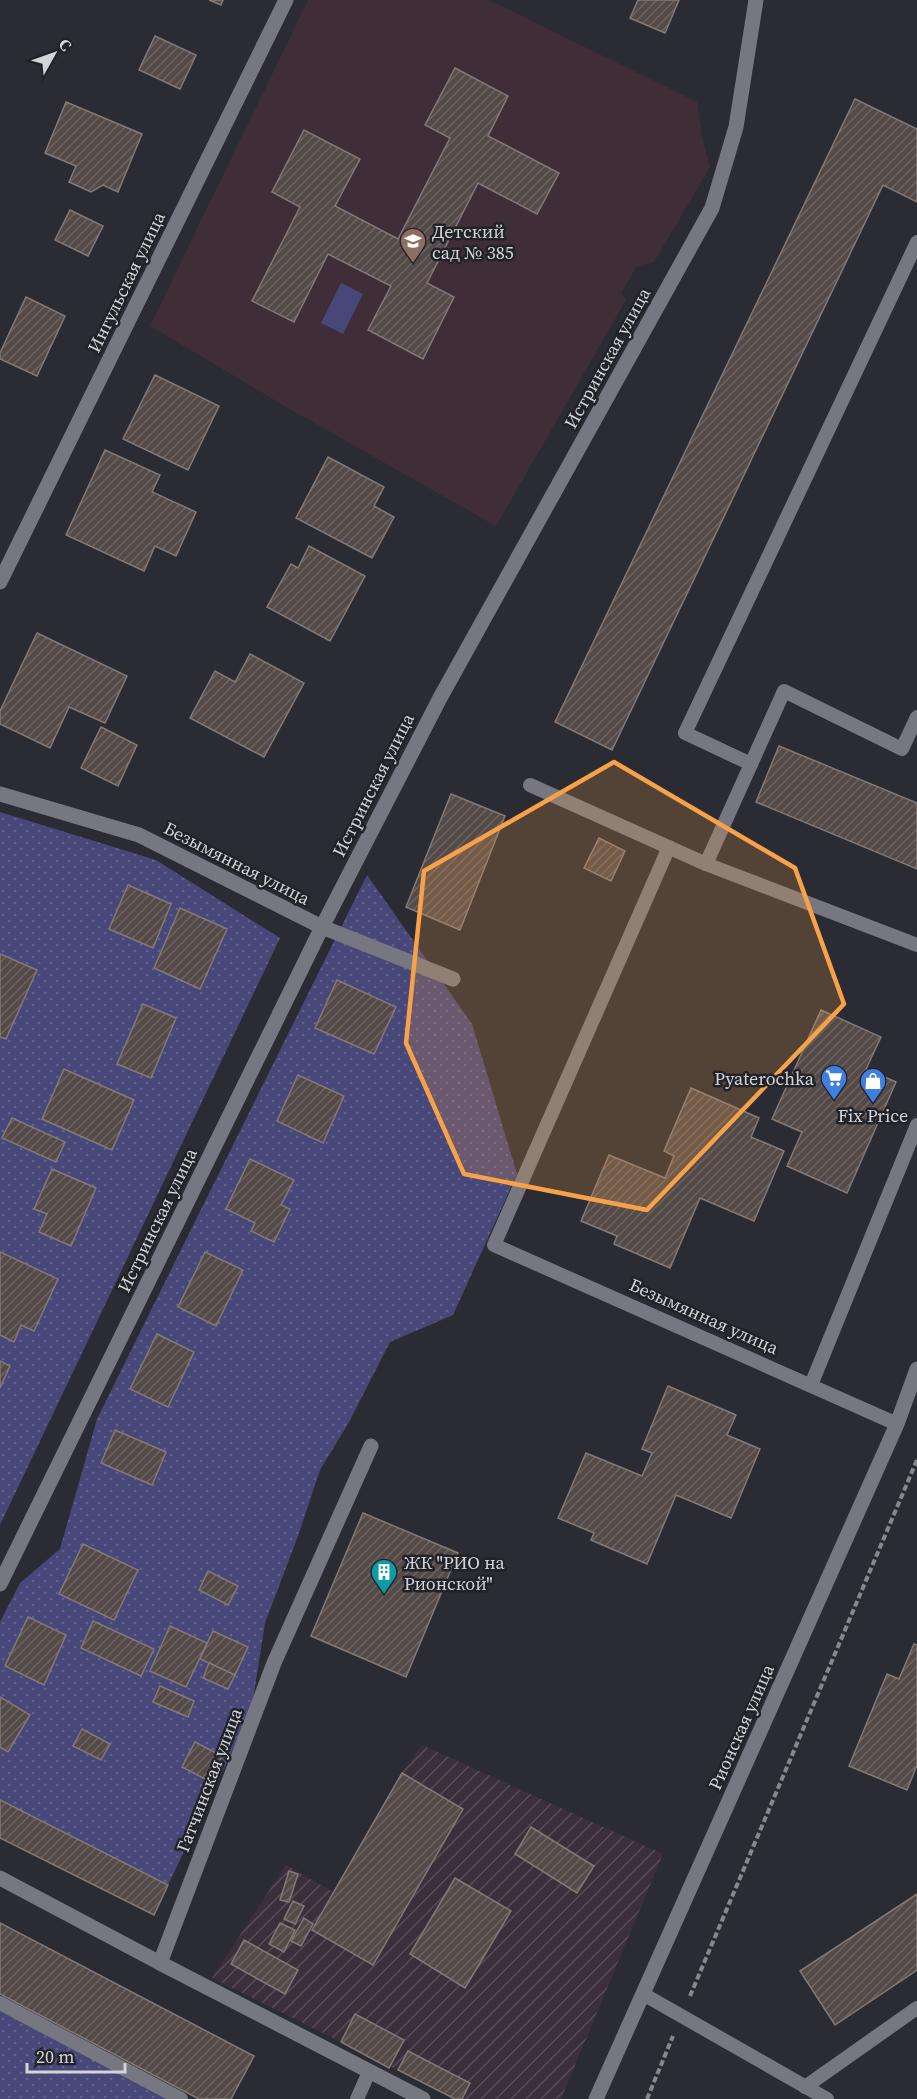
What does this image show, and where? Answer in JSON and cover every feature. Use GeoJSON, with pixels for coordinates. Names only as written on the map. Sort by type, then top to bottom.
{"type":"FeatureCollection","features":[{"type":"Feature","properties":{"kind":"street","name":"Ингульская улица"},"geometry":{"type":"LineString","coordinates":[[0,582],[286,0]]}},
{"type":"Feature","properties":{"kind":"street","name":"Истринская улица"},"geometry":{"type":"LineString","coordinates":[[0,1584],[322,927],[440,698],[712,208],[736,127],[756,0]]}},
{"type":"Feature","properties":{"kind":"street","name":"Безымянная улица"},"geometry":{"type":"LineString","coordinates":[[0,794],[139,835],[322,927],[453,979]]}},
{"type":"Feature","properties":{"kind":"street","name":"Рионская улица"},"geometry":{"type":"LineString","coordinates":[[596,2099],[897,1424],[917,1369]]}},
{"type":"Feature","properties":{"kind":"street","name":"Гатчинская улица"},"geometry":{"type":"LineString","coordinates":[[160,1963],[274,1663],[371,1446]]}},
{"type":"Feature","properties":{"kind":"street"},"geometry":{"type":"LineString","coordinates":[[0,1878],[423,2099]]}},
{"type":"Feature","properties":{"kind":"lane"},"geometry":{"type":"LineString","coordinates":[[751,764],[685,733],[917,242]]}},
{"type":"Feature","properties":{"kind":"lane"},"geometry":{"type":"LineString","coordinates":[[706,864],[784,691],[902,749],[917,717]]}},
{"type":"Feature","properties":{"kind":"lane"},"geometry":{"type":"LineString","coordinates":[[530,785],[706,864],[917,945]]}},
{"type":"Feature","properties":{"kind":"lane","name":"Безымянная улица"},"geometry":{"type":"LineString","coordinates":[[669,847],[494,1245],[897,1424]]}},
{"type":"Feature","properties":{"kind":"lane"},"geometry":{"type":"LineString","coordinates":[[811,1385],[917,1125]]}},
{"type":"Feature","properties":{"kind":"lane"},"geometry":{"type":"LineString","coordinates":[[643,1994],[827,2099]]}},
{"type":"Feature","properties":{"kind":"lane"},"geometry":{"type":"LineString","coordinates":[[0,2003],[181,2099]]}},
{"type":"Feature","properties":{"kind":"lane"},"geometry":{"type":"LineString","coordinates":[[805,2086],[917,2008]]}},
{"type":"Feature","properties":{"kind":"lane"},"geometry":{"type":"LineString","coordinates":[[357,2099],[369,2072]]}},
{"type":"Feature","properties":{"kind":"path"},"geometry":{"type":"LineString","coordinates":[[646,2099],[917,1460]]}},
{"type":"Feature","properties":{"kind":"highlighted area"},"geometry":{"type":"Polygon","coordinates":[[[614,762],[795,868],[844,1004],[647,1210],[464,1174],[406,1043],[424,871],[614,762]]]}},
{"type":"Feature","properties":{"kind":"shaded area","name":"Детский сад № 385"},"geometry":{"type":"Polygon","coordinates":[[[308,0],[489,0],[697,102],[703,142],[710,167],[654,262],[637,266],[621,293],[626,300],[496,526],[288,408],[150,326],[308,0]]]}},
{"type":"Feature","properties":{"kind":"shaded area"},"geometry":{"type":"Polygon","coordinates":[[[341,283],[363,294],[343,334],[321,323],[341,283]]]}},
{"type":"Feature","properties":{"kind":"shaded area"},"geometry":{"type":"Polygon","coordinates":[[[0,812],[156,860],[280,938],[0,1525],[0,812]]]}},
{"type":"Feature","properties":{"kind":"shaded area"},"geometry":{"type":"Polygon","coordinates":[[[367,875],[472,1024],[517,1174],[453,1315],[390,1342],[349,1422],[320,1470],[265,1623],[251,1712],[168,1885],[0,1800],[0,1622],[20,1583],[60,1549],[97,1419],[367,875]]]}},
{"type":"Feature","properties":{"kind":"shaded area"},"geometry":{"type":"Polygon","coordinates":[[[422,1745],[663,1854],[561,2099],[456,2099],[212,1978],[286,1865],[333,1892],[402,1773],[422,1745]]]}},
{"type":"Feature","properties":{"kind":"shaded area"},"geometry":{"type":"Polygon","coordinates":[[[0,2008],[169,2099],[0,2099],[0,2008]]]}},
{"type":"Feature","properties":{"kind":"building"},"geometry":{"type":"Polygon","coordinates":[[[209,0],[223,0],[221,5],[209,0]]]}},
{"type":"Feature","properties":{"kind":"building"},"geometry":{"type":"Polygon","coordinates":[[[638,0],[679,0],[665,33],[630,18],[638,0]]]}},
{"type":"Feature","properties":{"kind":"building"},"geometry":{"type":"Polygon","coordinates":[[[155,36],[196,55],[180,89],[139,70],[155,36]]]}},
{"type":"Feature","properties":{"kind":"building"},"geometry":{"type":"Polygon","coordinates":[[[455,68],[508,96],[488,136],[559,173],[537,214],[478,183],[427,283],[454,297],[423,359],[368,330],[391,286],[328,254],[294,322],[252,301],[300,207],[272,192],[304,130],[360,159],[335,206],[398,239],[450,138],[425,125],[455,68]]]}},
{"type":"Feature","properties":{"kind":"building"},"geometry":{"type":"Polygon","coordinates":[[[855,99],[917,129],[917,202],[883,185],[612,750],[555,722],[855,99]]]}},
{"type":"Feature","properties":{"kind":"building"},"geometry":{"type":"Polygon","coordinates":[[[66,102],[142,134],[118,192],[103,185],[91,192],[69,182],[76,166],[45,153],[66,102]]]}},
{"type":"Feature","properties":{"kind":"building"},"geometry":{"type":"Polygon","coordinates":[[[70,210],[103,226],[88,256],[55,240],[70,210]]]}},
{"type":"Feature","properties":{"kind":"building"},"geometry":{"type":"Polygon","coordinates":[[[26,297],[65,316],[37,376],[0,359],[0,353],[26,297]]]}},
{"type":"Feature","properties":{"kind":"building"},"geometry":{"type":"Polygon","coordinates":[[[155,375],[219,406],[188,470],[123,439],[155,375]]]}},
{"type":"Feature","properties":{"kind":"building"},"geometry":{"type":"Polygon","coordinates":[[[105,450],[160,475],[152,492],[196,512],[176,556],[155,546],[144,571],[66,535],[105,450]]]}},
{"type":"Feature","properties":{"kind":"building"},"geometry":{"type":"Polygon","coordinates":[[[328,457],[384,487],[374,506],[394,517],[372,558],[296,518],[328,457]]]}},
{"type":"Feature","properties":{"kind":"building"},"geometry":{"type":"Polygon","coordinates":[[[309,546],[365,576],[330,641],[267,607],[291,564],[298,568],[309,546]]]}},
{"type":"Feature","properties":{"kind":"building"},"geometry":{"type":"Polygon","coordinates":[[[37,633],[127,676],[105,723],[69,707],[50,748],[0,724],[0,711],[37,633]]]}},
{"type":"Feature","properties":{"kind":"building"},"geometry":{"type":"Polygon","coordinates":[[[250,654],[304,683],[264,757],[190,718],[215,671],[235,682],[250,654]]]}},
{"type":"Feature","properties":{"kind":"building"},"geometry":{"type":"Polygon","coordinates":[[[101,727],[137,745],[118,786],[81,768],[101,727]]]}},
{"type":"Feature","properties":{"kind":"building"},"geometry":{"type":"Polygon","coordinates":[[[779,746],[917,803],[917,869],[756,802],[779,746]]]}},
{"type":"Feature","properties":{"kind":"building"},"geometry":{"type":"Polygon","coordinates":[[[451,794],[505,816],[460,930],[406,907],[451,794]]]}},
{"type":"Feature","properties":{"kind":"building"},"geometry":{"type":"Polygon","coordinates":[[[599,838],[625,851],[611,881],[584,868],[599,838]]]}},
{"type":"Feature","properties":{"kind":"building"},"geometry":{"type":"Polygon","coordinates":[[[128,885],[171,904],[153,948],[109,929],[128,885]]]}},
{"type":"Feature","properties":{"kind":"building"},"geometry":{"type":"Polygon","coordinates":[[[180,908],[227,929],[200,989],[154,968],[180,908]]]}},
{"type":"Feature","properties":{"kind":"building"},"geometry":{"type":"Polygon","coordinates":[[[0,954],[37,970],[6,1039],[0,1037],[0,954]]]}},
{"type":"Feature","properties":{"kind":"building"},"geometry":{"type":"Polygon","coordinates":[[[337,980],[396,1007],[374,1054],[315,1028],[337,980]]]}},
{"type":"Feature","properties":{"kind":"building"},"geometry":{"type":"Polygon","coordinates":[[[143,1004],[176,1018],[151,1078],[117,1064],[143,1004]]]}},
{"type":"Feature","properties":{"kind":"building","name":"Pyaterochka"},"geometry":{"type":"Polygon","coordinates":[[[821,1010],[881,1037],[866,1069],[896,1082],[847,1193],[787,1166],[802,1132],[772,1119],[821,1010]]]}},
{"type":"Feature","properties":{"kind":"building"},"geometry":{"type":"Polygon","coordinates":[[[64,1069],[134,1100],[112,1150],[42,1119],[64,1069]]]}},
{"type":"Feature","properties":{"kind":"building"},"geometry":{"type":"Polygon","coordinates":[[[298,1075],[344,1096],[323,1143],[277,1121],[298,1075]]]}},
{"type":"Feature","properties":{"kind":"building"},"geometry":{"type":"Polygon","coordinates":[[[691,1088],[759,1118],[751,1137],[784,1151],[754,1221],[700,1198],[670,1268],[614,1244],[617,1236],[581,1221],[609,1155],[665,1178],[674,1156],[664,1151],[691,1088]]]}},
{"type":"Feature","properties":{"kind":"building"},"geometry":{"type":"Polygon","coordinates":[[[12,1118],[65,1142],[56,1162],[2,1138],[12,1118]]]}},
{"type":"Feature","properties":{"kind":"building"},"geometry":{"type":"Polygon","coordinates":[[[250,1159],[294,1180],[281,1205],[290,1209],[274,1242],[251,1231],[255,1223],[226,1209],[250,1159]]]}},
{"type":"Feature","properties":{"kind":"building"},"geometry":{"type":"Polygon","coordinates":[[[52,1169],[96,1188],[71,1246],[39,1232],[47,1214],[34,1209],[52,1169]]]}},
{"type":"Feature","properties":{"kind":"building"},"geometry":{"type":"Polygon","coordinates":[[[0,1252],[58,1279],[34,1331],[21,1325],[14,1342],[0,1335],[0,1252]]]}},
{"type":"Feature","properties":{"kind":"building"},"geometry":{"type":"Polygon","coordinates":[[[205,1252],[243,1270],[216,1326],[178,1307],[205,1252]]]}},
{"type":"Feature","properties":{"kind":"building"},"geometry":{"type":"Polygon","coordinates":[[[157,1334],[194,1352],[168,1407],[130,1389],[157,1334]]]}},
{"type":"Feature","properties":{"kind":"building"},"geometry":{"type":"Polygon","coordinates":[[[0,1361],[10,1366],[0,1388],[0,1361]]]}},
{"type":"Feature","properties":{"kind":"building"},"geometry":{"type":"Polygon","coordinates":[[[668,1386],[736,1415],[727,1435],[760,1449],[731,1518],[676,1495],[647,1564],[591,1540],[594,1533],[558,1518],[586,1453],[642,1476],[652,1453],[642,1449],[668,1386]]]}},
{"type":"Feature","properties":{"kind":"building"},"geometry":{"type":"Polygon","coordinates":[[[115,1430],[166,1452],[152,1485],[101,1463],[115,1430]]]}},
{"type":"Feature","properties":{"kind":"building","name":"ЖК \"РИО на Рионской\""},"geometry":{"type":"Polygon","coordinates":[[[363,1513],[458,1553],[406,1677],[311,1636],[363,1513]]]}},
{"type":"Feature","properties":{"kind":"building"},"geometry":{"type":"Polygon","coordinates":[[[83,1544],[138,1570],[114,1620],[59,1594],[83,1544]]]}},
{"type":"Feature","properties":{"kind":"building"},"geometry":{"type":"Polygon","coordinates":[[[208,1571],[238,1586],[228,1605],[199,1590],[208,1571]]]}},
{"type":"Feature","properties":{"kind":"building"},"geometry":{"type":"Polygon","coordinates":[[[28,1617],[66,1635],[44,1685],[5,1666],[28,1617]]]}},
{"type":"Feature","properties":{"kind":"building"},"geometry":{"type":"Polygon","coordinates":[[[93,1621],[154,1649],[141,1676],[81,1648],[93,1621]]]}},
{"type":"Feature","properties":{"kind":"building"},"geometry":{"type":"Polygon","coordinates":[[[170,1626],[207,1643],[186,1687],[150,1671],[170,1626]]]}},
{"type":"Feature","properties":{"kind":"building"},"geometry":{"type":"Polygon","coordinates":[[[213,1631],[248,1647],[235,1675],[200,1659],[213,1631]]]}},
{"type":"Feature","properties":{"kind":"building"},"geometry":{"type":"Polygon","coordinates":[[[914,1644],[917,1645],[917,1765],[907,1790],[849,1766],[887,1674],[899,1679],[914,1644]]]}},
{"type":"Feature","properties":{"kind":"building"},"geometry":{"type":"Polygon","coordinates":[[[209,1663],[235,1675],[228,1689],[203,1678],[209,1663]]]}},
{"type":"Feature","properties":{"kind":"building"},"geometry":{"type":"Polygon","coordinates":[[[160,1686],[194,1701],[188,1717],[153,1702],[160,1686]]]}},
{"type":"Feature","properties":{"kind":"building"},"geometry":{"type":"Polygon","coordinates":[[[0,1697],[30,1715],[8,1752],[0,1747],[0,1697]]]}},
{"type":"Feature","properties":{"kind":"building"},"geometry":{"type":"Polygon","coordinates":[[[82,1729],[110,1744],[101,1760],[73,1746],[82,1729]]]}},
{"type":"Feature","properties":{"kind":"building"},"geometry":{"type":"Polygon","coordinates":[[[195,1742],[222,1756],[209,1781],[182,1767],[195,1742]]]}},
{"type":"Feature","properties":{"kind":"building"},"geometry":{"type":"Polygon","coordinates":[[[402,1773],[463,1809],[373,1965],[312,1930],[402,1773]]]}},
{"type":"Feature","properties":{"kind":"building"},"geometry":{"type":"Polygon","coordinates":[[[0,1800],[168,1885],[154,1915],[0,1838],[0,1800]]]}},
{"type":"Feature","properties":{"kind":"building"},"geometry":{"type":"Polygon","coordinates":[[[531,1827],[594,1866],[577,1893],[515,1854],[531,1827]]]}},
{"type":"Feature","properties":{"kind":"building"},"geometry":{"type":"Polygon","coordinates":[[[289,1871],[298,1874],[289,1902],[280,1900],[289,1871]]]}},
{"type":"Feature","properties":{"kind":"building"},"geometry":{"type":"Polygon","coordinates":[[[455,1878],[511,1911],[465,1988],[410,1954],[455,1878]]]}},
{"type":"Feature","properties":{"kind":"building"},"geometry":{"type":"Polygon","coordinates":[[[917,1894],[917,1970],[835,2025],[800,1971],[917,1894]]]}},
{"type":"Feature","properties":{"kind":"building"},"geometry":{"type":"Polygon","coordinates":[[[293,1901],[304,1906],[295,1924],[284,1919],[293,1901]]]}},
{"type":"Feature","properties":{"kind":"building"},"geometry":{"type":"Polygon","coordinates":[[[304,1918],[313,1924],[301,1946],[291,1941],[304,1918]]]}},
{"type":"Feature","properties":{"kind":"building"},"geometry":{"type":"Polygon","coordinates":[[[0,1923],[254,2056],[231,2099],[199,2099],[0,1994],[0,1923]]]}},
{"type":"Feature","properties":{"kind":"building"},"geometry":{"type":"Polygon","coordinates":[[[280,1923],[295,1930],[284,1952],[269,1944],[280,1923]]]}},
{"type":"Feature","properties":{"kind":"building"},"geometry":{"type":"Polygon","coordinates":[[[244,1940],[298,1970],[285,1994],[231,1964],[244,1940]]]}},
{"type":"Feature","properties":{"kind":"building"},"geometry":{"type":"Polygon","coordinates":[[[355,2014],[404,2040],[389,2068],[341,2042],[355,2014]]]}},
{"type":"Feature","properties":{"kind":"building"},"geometry":{"type":"Polygon","coordinates":[[[408,2051],[470,2083],[462,2099],[455,2099],[398,2070],[408,2051]]]}},
{"type":"Feature","properties":{"kind":"place","name":"Детский сад № 385"},"geometry":{"type":"Point","coordinates":[413,264]}},
{"type":"Feature","properties":{"kind":"place","name":"Pyaterochka"},"geometry":{"type":"Point","coordinates":[834,1101]}},
{"type":"Feature","properties":{"kind":"place","name":"Fix Price"},"geometry":{"type":"Point","coordinates":[873,1104]}},
{"type":"Feature","properties":{"kind":"place","name":"ЖК \"РИО на Рионской\""},"geometry":{"type":"Point","coordinates":[384,1595]}}]}
